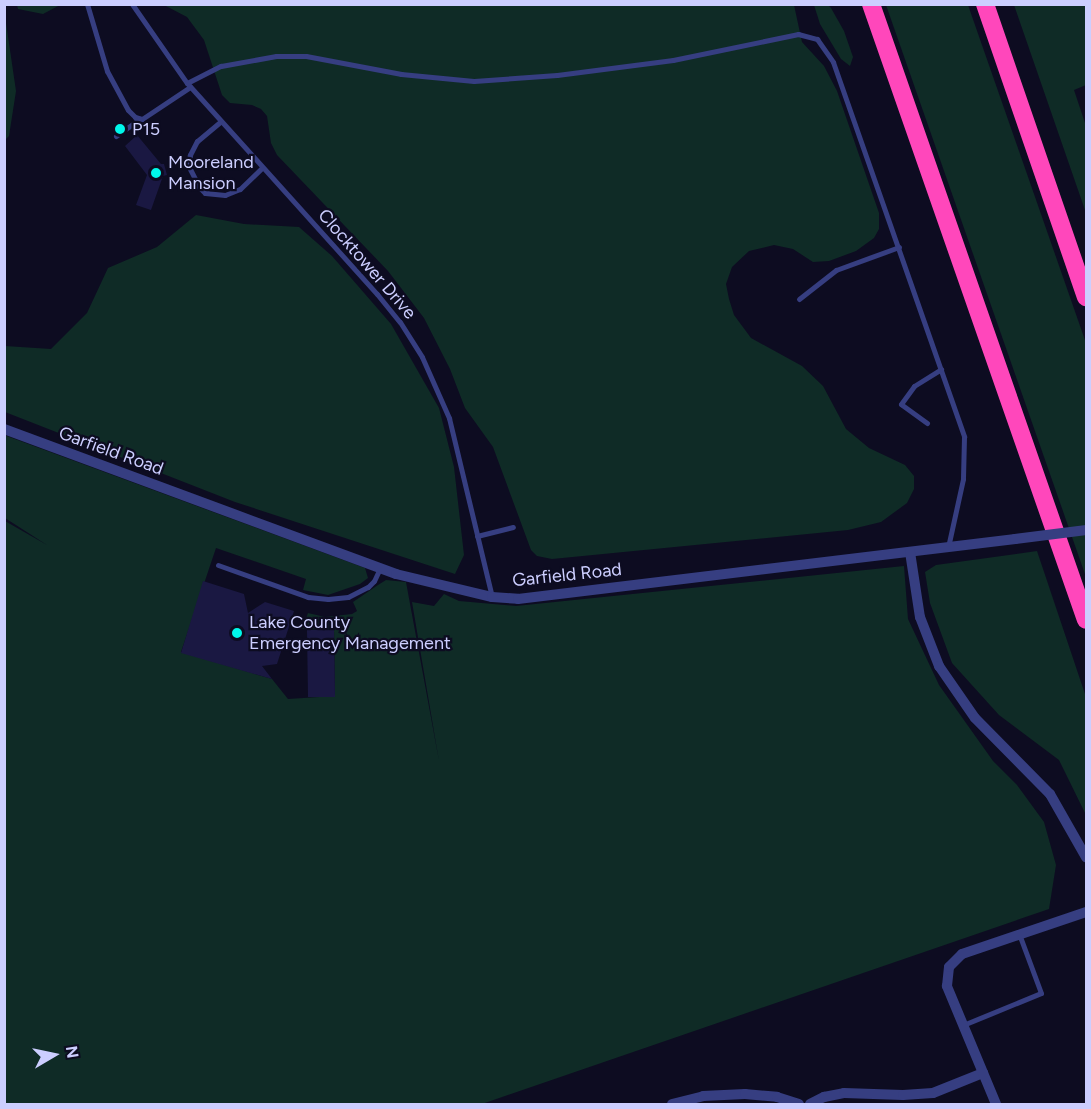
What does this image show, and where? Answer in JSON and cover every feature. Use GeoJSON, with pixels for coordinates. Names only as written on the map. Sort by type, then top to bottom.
{"type":"FeatureCollection","features":[{"type":"Feature","properties":{"kind":"highway"},"geometry":{"type":"LineString","coordinates":[[871,4],[1086,620]]}},
{"type":"Feature","properties":{"kind":"highway"},"geometry":{"type":"LineString","coordinates":[[984,4],[1086,297]]}},
{"type":"Feature","properties":{"kind":"street","name":"Garfield Road"},"geometry":{"type":"LineString","coordinates":[[4,429],[380,568],[492,597],[519,599],[1086,530]]}},
{"type":"Feature","properties":{"kind":"street"},"geometry":{"type":"LineString","coordinates":[[910,552],[920,617],[944,674],[975,718],[1050,794],[1086,857]]}},
{"type":"Feature","properties":{"kind":"street"},"geometry":{"type":"LineString","coordinates":[[996,1104],[946,979],[952,961],[968,952],[1086,912]]}},
{"type":"Feature","properties":{"kind":"street"},"geometry":{"type":"LineString","coordinates":[[810,1104],[824,1097],[844,1093],[903,1095],[933,1093],[983,1072]]}},
{"type":"Feature","properties":{"kind":"street"},"geometry":{"type":"LineString","coordinates":[[672,1104],[703,1095],[745,1094],[777,1097],[799,1104]]}},
{"type":"Feature","properties":{"kind":"lane"},"geometry":{"type":"LineString","coordinates":[[87,4],[107,71],[128,110],[139,118]]}},
{"type":"Feature","properties":{"kind":"lane","name":"Clocktower Drive"},"geometry":{"type":"LineString","coordinates":[[132,4],[188,85],[377,294],[400,322],[422,357],[449,418],[492,597]]}},
{"type":"Feature","properties":{"kind":"lane"},"geometry":{"type":"LineString","coordinates":[[116,136],[188,85],[221,66],[276,56],[306,56],[401,74],[474,81],[557,75],[673,60],[798,34],[808,35],[824,47],[833,62],[959,420],[965,454],[963,479],[948,547]]}},
{"type":"Feature","properties":{"kind":"lane"},"geometry":{"type":"LineString","coordinates":[[220,122],[197,141],[190,155],[189,167],[199,187],[205,193],[225,195],[240,189],[262,168]]}},
{"type":"Feature","properties":{"kind":"lane"},"geometry":{"type":"LineString","coordinates":[[798,298],[836,270],[899,248]]}},
{"type":"Feature","properties":{"kind":"lane"},"geometry":{"type":"LineString","coordinates":[[927,423],[901,404],[914,386],[941,369]]}},
{"type":"Feature","properties":{"kind":"lane"},"geometry":{"type":"LineString","coordinates":[[477,536],[513,527]]}},
{"type":"Feature","properties":{"kind":"lane"},"geometry":{"type":"LineString","coordinates":[[218,565],[308,597],[328,599],[348,597],[368,587],[374,581],[380,568]]}},
{"type":"Feature","properties":{"kind":"lane"},"geometry":{"type":"LineString","coordinates":[[963,1025],[1041,993],[1019,934]]}},
{"type":"Feature","properties":{"kind":"green space"},"geometry":{"type":"Polygon","coordinates":[[[17,4],[60,5],[43,14],[18,9],[17,4]]]}},
{"type":"Feature","properties":{"kind":"green space"},"geometry":{"type":"Polygon","coordinates":[[[164,5],[794,5],[802,42],[824,66],[837,91],[879,213],[879,229],[874,238],[856,251],[829,261],[813,262],[793,249],[774,245],[749,251],[732,267],[726,284],[729,299],[734,315],[751,338],[802,366],[823,386],[846,429],[869,448],[905,465],[914,476],[914,489],[907,503],[881,522],[848,530],[552,559],[537,556],[531,550],[493,447],[465,408],[450,369],[424,318],[388,271],[277,155],[271,143],[267,116],[261,109],[252,105],[230,103],[222,95],[204,40],[187,17],[164,5]]]}},
{"type":"Feature","properties":{"kind":"green space"},"geometry":{"type":"Polygon","coordinates":[[[814,5],[828,5],[831,8],[844,31],[853,57],[850,66],[841,59],[820,24],[814,5]]]}},
{"type":"Feature","properties":{"kind":"green space"},"geometry":{"type":"Polygon","coordinates":[[[886,5],[968,5],[1086,343],[1086,577],[886,5]]]}},
{"type":"Feature","properties":{"kind":"green space"},"geometry":{"type":"Polygon","coordinates":[[[1014,5],[1086,5],[1086,85],[1074,90],[1086,126],[1086,213],[1014,5]]]}},
{"type":"Feature","properties":{"kind":"green space"},"geometry":{"type":"Polygon","coordinates":[[[5,16],[16,91],[9,136],[5,140],[5,16]]]}},
{"type":"Feature","properties":{"kind":"green space"},"geometry":{"type":"Polygon","coordinates":[[[196,215],[244,224],[299,227],[332,256],[391,324],[439,408],[454,467],[464,555],[455,574],[235,502],[5,412],[5,346],[51,349],[87,313],[108,268],[157,247],[196,215]]]}},
{"type":"Feature","properties":{"kind":"green space"},"geometry":{"type":"Polygon","coordinates":[[[4,435],[365,568],[368,578],[360,584],[328,595],[303,590],[306,579],[216,548],[181,652],[272,679],[288,699],[335,696],[334,630],[302,629],[308,613],[325,617],[352,614],[357,611],[353,602],[386,580],[406,582],[439,761],[412,602],[434,606],[444,594],[459,601],[516,606],[904,566],[908,619],[939,685],[993,761],[1017,785],[1044,822],[1056,865],[1049,909],[482,1104],[5,1104],[5,521],[47,545],[5,518],[4,435]]]}},
{"type":"Feature","properties":{"kind":"green space"},"geometry":{"type":"Polygon","coordinates":[[[1037,551],[1086,697],[1086,815],[1059,760],[999,715],[952,663],[930,603],[925,572],[936,565],[1037,551]]]}},
{"type":"Feature","properties":{"kind":"building","name":"Mooreland Mansion"},"geometry":{"type":"Polygon","coordinates":[[[137,135],[161,164],[164,164],[167,175],[163,176],[151,210],[136,205],[147,175],[125,146],[137,135]]]}},
{"type":"Feature","properties":{"kind":"building","name":"Lake County Emergency Management"},"geometry":{"type":"Polygon","coordinates":[[[203,581],[244,594],[248,613],[265,602],[294,611],[277,664],[262,666],[272,679],[181,653],[203,581]]]}},
{"type":"Feature","properties":{"kind":"building"},"geometry":{"type":"Polygon","coordinates":[[[307,630],[334,630],[335,697],[308,697],[307,630]]]}},
{"type":"Feature","properties":{"kind":"place","name":"P15"},"geometry":{"type":"Point","coordinates":[120,129]}},
{"type":"Feature","properties":{"kind":"place","name":"Mooreland Mansion"},"geometry":{"type":"Point","coordinates":[156,173]}},
{"type":"Feature","properties":{"kind":"place","name":"Lake County Emergency Management"},"geometry":{"type":"Point","coordinates":[237,633]}}]}
